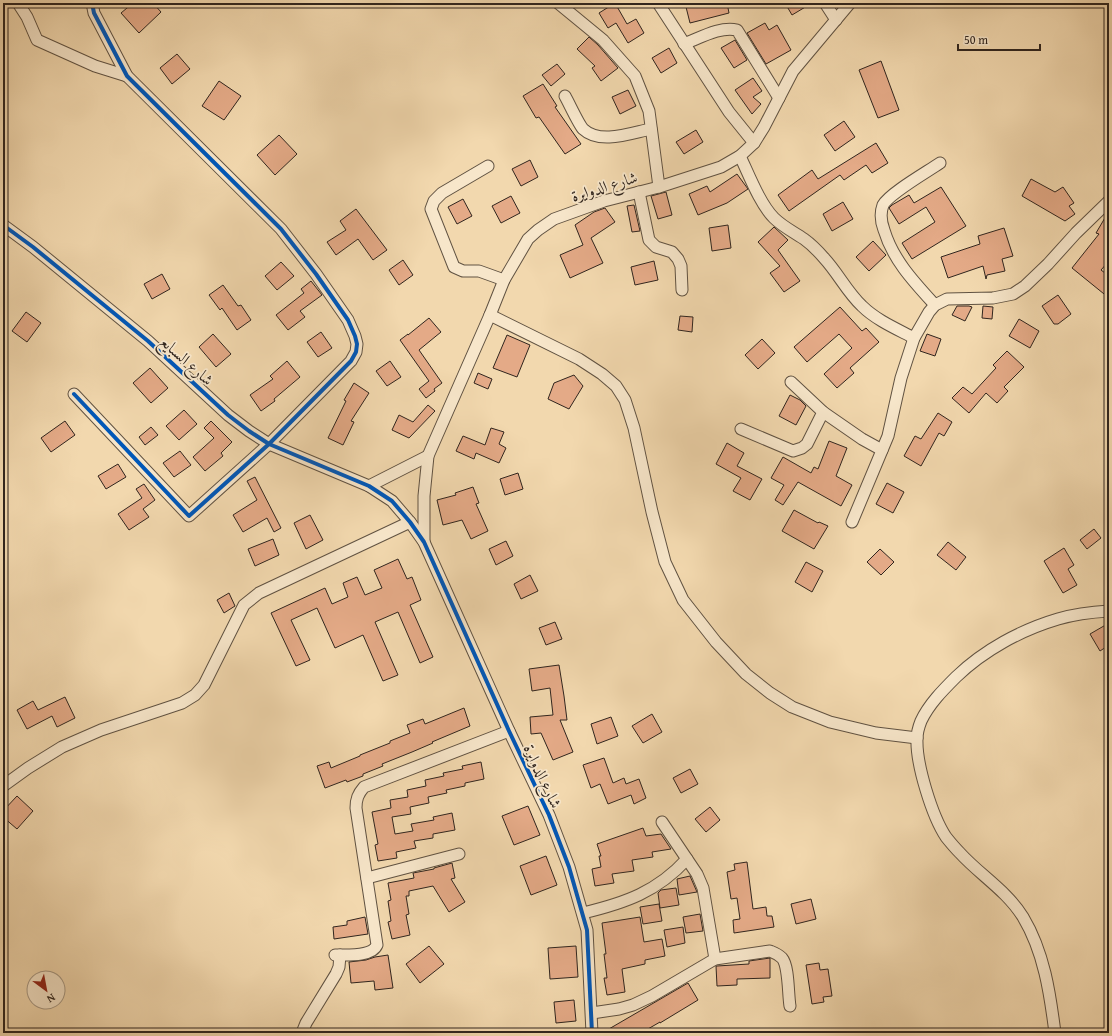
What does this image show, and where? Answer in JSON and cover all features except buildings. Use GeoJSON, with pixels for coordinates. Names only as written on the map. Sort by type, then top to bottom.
{"type":"FeatureCollection","features":[{"type":"Feature","properties":{"kind":"street"},"geometry":{"type":"LineString","coordinates":[[18,3],[27,17],[37,40],[95,66],[127,76]]}},
{"type":"Feature","properties":{"kind":"street"},"geometry":{"type":"LineString","coordinates":[[74,394],[189,516],[269,444],[351,361],[356,352],[357,344],[348,320],[316,274],[281,229],[127,76],[94,13],[92,3]]}},
{"type":"Feature","properties":{"kind":"street"},"geometry":{"type":"LineString","coordinates":[[558,3],[603,40],[635,76],[649,111],[659,187]]}},
{"type":"Feature","properties":{"kind":"street"},"geometry":{"type":"LineString","coordinates":[[658,3],[729,112],[754,143]]}},
{"type":"Feature","properties":{"kind":"street"},"geometry":{"type":"LineString","coordinates":[[825,3],[836,20]]}},
{"type":"Feature","properties":{"kind":"street","name":"شارع الدوايرة"},"geometry":{"type":"LineString","coordinates":[[592,1033],[587,930],[569,867],[549,815],[509,731],[424,542],[424,496],[428,456],[504,280],[528,239],[554,219],[604,201],[659,187],[721,167],[740,156],[754,143],[793,71],[850,3]]}},
{"type":"Feature","properties":{"kind":"street"},"geometry":{"type":"LineString","coordinates":[[684,44],[722,30],[730,28],[737,30],[779,98]]}},
{"type":"Feature","properties":{"kind":"street"},"geometry":{"type":"LineString","coordinates":[[565,96],[583,129],[595,136],[607,138],[651,129]]}},
{"type":"Feature","properties":{"kind":"street"},"geometry":{"type":"LineString","coordinates":[[740,156],[764,204],[772,216],[783,226],[805,239],[816,249],[862,307],[890,326],[914,338]]}},
{"type":"Feature","properties":{"kind":"street"},"geometry":{"type":"LineString","coordinates":[[935,305],[897,260],[882,225],[881,214],[883,205],[892,196],[940,163]]}},
{"type":"Feature","properties":{"kind":"street"},"geometry":{"type":"LineString","coordinates":[[488,166],[442,194],[434,201],[431,209],[454,268],[463,271],[479,270],[504,280]]}},
{"type":"Feature","properties":{"kind":"street"},"geometry":{"type":"LineString","coordinates":[[639,192],[649,240],[656,247],[672,252],[678,259],[681,266],[682,290]]}},
{"type":"Feature","properties":{"kind":"street"},"geometry":{"type":"LineString","coordinates":[[852,522],[888,436],[901,378],[914,338],[929,312],[935,305],[946,299],[1003,297],[1012,294],[1025,286],[1109,201]]}},
{"type":"Feature","properties":{"kind":"street","name":"شارع السبايع"},"geometry":{"type":"LineString","coordinates":[[3,225],[33,247],[148,341],[228,415],[248,431],[269,444],[369,486],[392,501],[410,522],[424,542]]}},
{"type":"Feature","properties":{"kind":"street"},"geometry":{"type":"LineString","coordinates":[[490,315],[579,359],[602,374],[616,386],[625,400],[634,428],[652,512],[665,562],[683,600],[716,642],[746,674],[770,693],[792,707],[830,722],[876,733],[916,738]]}},
{"type":"Feature","properties":{"kind":"street"},"geometry":{"type":"LineString","coordinates":[[791,382],[823,412],[862,439],[882,450]]}},
{"type":"Feature","properties":{"kind":"street"},"geometry":{"type":"LineString","coordinates":[[741,429],[793,451],[802,448],[807,444],[823,412]]}},
{"type":"Feature","properties":{"kind":"street"},"geometry":{"type":"LineString","coordinates":[[369,486],[428,456]]}},
{"type":"Feature","properties":{"kind":"street"},"geometry":{"type":"LineString","coordinates":[[3,786],[44,758],[81,738],[182,703],[195,695],[204,686],[244,606],[259,592],[410,522]]}},
{"type":"Feature","properties":{"kind":"street"},"geometry":{"type":"LineString","coordinates":[[1055,1033],[1048,985],[1035,938],[1022,916],[1009,899],[961,854],[946,836],[934,812],[924,784],[918,757],[916,738],[921,722],[934,700],[966,668],[988,651],[1024,632],[1058,619],[1109,610]]}},
{"type":"Feature","properties":{"kind":"street"},"geometry":{"type":"LineString","coordinates":[[302,1033],[306,1023],[336,974],[339,967],[337,955],[372,952],[377,945],[356,808],[356,800],[359,792],[364,787],[509,731]]}},
{"type":"Feature","properties":{"kind":"street"},"geometry":{"type":"LineString","coordinates":[[662,822],[697,874],[703,888],[716,959]]}},
{"type":"Feature","properties":{"kind":"street"},"geometry":{"type":"LineString","coordinates":[[367,878],[459,854]]}},
{"type":"Feature","properties":{"kind":"street"},"geometry":{"type":"LineString","coordinates":[[583,913],[611,906],[637,896],[676,871],[687,859]]}},
{"type":"Feature","properties":{"kind":"street"},"geometry":{"type":"LineString","coordinates":[[592,1013],[619,1009],[652,996],[716,959],[770,952],[776,953],[783,959],[790,1006]]}},
{"type":"Feature","properties":{"kind":"cycle path"},"geometry":{"type":"LineString","coordinates":[[74,394],[189,516],[269,444],[351,361],[356,352],[357,344],[348,320],[316,274],[281,229],[127,76],[94,13],[92,3]]}},
{"type":"Feature","properties":{"kind":"cycle path"},"geometry":{"type":"LineString","coordinates":[[3,225],[33,247],[148,341],[228,415],[249,431],[269,444],[369,486],[392,501],[410,522],[424,542],[509,731],[549,815],[569,867],[587,930],[592,1033]]}}]}
